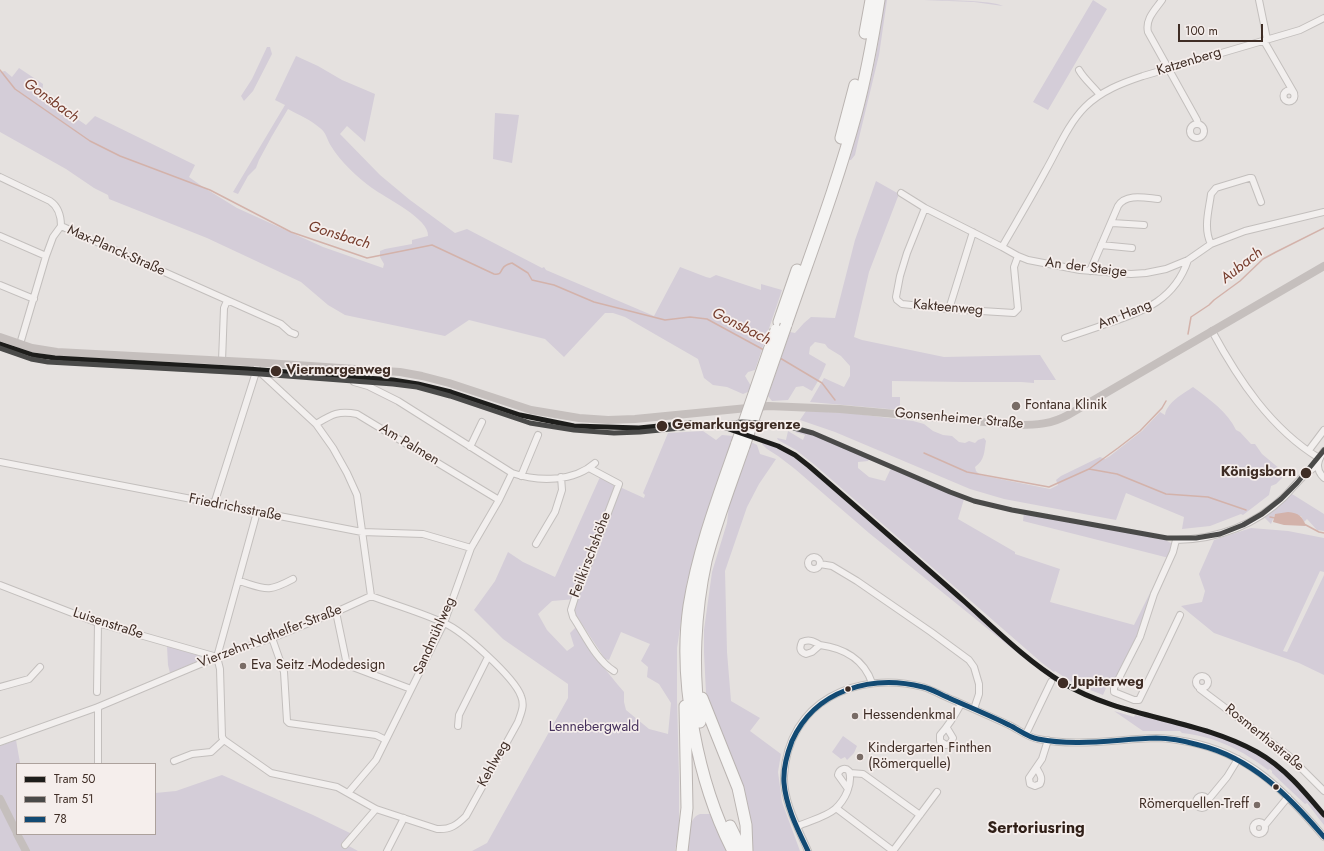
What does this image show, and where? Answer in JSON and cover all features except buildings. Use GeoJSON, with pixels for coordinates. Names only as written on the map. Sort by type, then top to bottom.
{"type":"FeatureCollection","features":[{"type":"Feature","properties":{"kind":"highway"},"geometry":{"type":"LineString","coordinates":[[740,850],[720,803],[711,774],[699,715],[696,676],[696,636],[706,563],[741,445],[836,155],[860,65],[871,0]]}},
{"type":"Feature","properties":{"kind":"highway"},"geometry":{"type":"LineString","coordinates":[[782,323],[820,229],[854,119],[867,66],[879,0]]}},
{"type":"Feature","properties":{"kind":"highway"},"geometry":{"type":"LineString","coordinates":[[740,850],[712,800],[698,753],[690,705],[687,666],[687,637],[689,608],[697,565],[707,530],[741,445]]}},
{"type":"Feature","properties":{"kind":"highway"},"geometry":{"type":"LineString","coordinates":[[682,851],[687,808],[684,698],[687,666]]}},
{"type":"Feature","properties":{"kind":"highway"},"geometry":{"type":"LineString","coordinates":[[696,676],[705,707],[738,788],[746,825],[740,850]]}},
{"type":"Feature","properties":{"kind":"main road","name":"Gonsenheimer Straße"},"geometry":{"type":"LineString","coordinates":[[0,337],[42,350],[57,352],[371,370],[422,376],[449,383],[531,410],[580,418],[608,420],[635,419],[768,406],[840,409],[1018,425],[1039,425],[1054,422],[1068,415],[1324,266]]}},
{"type":"Feature","properties":{"kind":"main road"},"geometry":{"type":"LineString","coordinates":[[0,799],[16,832]]}},
{"type":"Feature","properties":{"kind":"main road"},"geometry":{"type":"LineString","coordinates":[[18,835],[26,851]]}},
{"type":"Feature","properties":{"kind":"street"},"geometry":{"type":"LineString","coordinates":[[1162,0],[1148,19],[1147,26],[1150,37],[1198,124]]}},
{"type":"Feature","properties":{"kind":"street"},"geometry":{"type":"LineString","coordinates":[[1259,0],[1266,40],[1294,93]]}},
{"type":"Feature","properties":{"kind":"street","name":"Katzenberg"},"geometry":{"type":"LineString","coordinates":[[1002,247],[1068,130],[1084,108],[1100,94],[1143,76],[1300,30],[1324,18]]}},
{"type":"Feature","properties":{"kind":"street"},"geometry":{"type":"LineString","coordinates":[[1079,70],[1083,77],[1100,94]]}},
{"type":"Feature","properties":{"kind":"street","name":"Max-Planck-Straße"},"geometry":{"type":"LineString","coordinates":[[0,177],[56,204],[60,215],[61,226],[280,324],[290,332],[296,334]]}},
{"type":"Feature","properties":{"kind":"street"},"geometry":{"type":"LineString","coordinates":[[1211,244],[1206,229],[1212,190],[1252,178],[1261,202]]}},
{"type":"Feature","properties":{"kind":"street","name":"An der Steige"},"geometry":{"type":"LineString","coordinates":[[901,193],[925,208],[1028,260],[1090,271],[1131,274],[1146,273],[1188,260],[1211,244],[1245,231],[1324,212]]}},
{"type":"Feature","properties":{"kind":"street"},"geometry":{"type":"LineString","coordinates":[[1090,271],[1112,223],[1118,206],[1124,200],[1142,198],[1158,199]]}},
{"type":"Feature","properties":{"kind":"street","name":"Kakteenweg"},"geometry":{"type":"LineString","coordinates":[[925,208],[906,253],[896,297],[896,300],[902,304],[949,310],[1010,313],[1017,312],[1014,267],[1018,256]]}},
{"type":"Feature","properties":{"kind":"street"},"geometry":{"type":"LineString","coordinates":[[1112,223],[1144,225]]}},
{"type":"Feature","properties":{"kind":"street"},"geometry":{"type":"LineString","coordinates":[[20,344],[46,256],[53,237],[61,226]]}},
{"type":"Feature","properties":{"kind":"street"},"geometry":{"type":"LineString","coordinates":[[949,310],[973,232]]}},
{"type":"Feature","properties":{"kind":"street"},"geometry":{"type":"LineString","coordinates":[[0,236],[46,256]]}},
{"type":"Feature","properties":{"kind":"street"},"geometry":{"type":"LineString","coordinates":[[1101,246],[1132,248]]}},
{"type":"Feature","properties":{"kind":"street","name":"Am Hang"},"geometry":{"type":"LineString","coordinates":[[1065,338],[1133,315],[1152,306],[1170,291],[1181,277],[1188,260]]}},
{"type":"Feature","properties":{"kind":"street"},"geometry":{"type":"LineString","coordinates":[[0,285],[34,299]]}},
{"type":"Feature","properties":{"kind":"street"},"geometry":{"type":"LineString","coordinates":[[222,361],[224,308],[227,301]]}},
{"type":"Feature","properties":{"kind":"street"},"geometry":{"type":"LineString","coordinates":[[1212,331],[1252,395],[1282,429],[1319,458]]}},
{"type":"Feature","properties":{"kind":"street"},"geometry":{"type":"LineString","coordinates":[[0,346],[32,357],[43,359],[256,372],[262,374],[316,424],[333,448],[347,473],[357,495],[371,596],[444,623]]}},
{"type":"Feature","properties":{"kind":"street"},"geometry":{"type":"LineString","coordinates":[[214,504],[256,372],[256,363]]}},
{"type":"Feature","properties":{"kind":"street"},"geometry":{"type":"LineString","coordinates":[[354,382],[368,386],[398,401],[512,473],[541,479],[561,477],[582,472],[595,463]]}},
{"type":"Feature","properties":{"kind":"street","name":"Am Palmen"},"geometry":{"type":"LineString","coordinates":[[316,424],[332,414],[345,412],[357,414],[499,500]]}},
{"type":"Feature","properties":{"kind":"street"},"geometry":{"type":"LineString","coordinates":[[470,447],[482,422]]}},
{"type":"Feature","properties":{"kind":"street"},"geometry":{"type":"LineString","coordinates":[[1308,450],[1324,430]]}},
{"type":"Feature","properties":{"kind":"street"},"geometry":{"type":"LineString","coordinates":[[521,476],[538,435]]}},
{"type":"Feature","properties":{"kind":"street"},"geometry":{"type":"LineString","coordinates":[[1324,451],[1319,458],[1317,466],[1319,472],[1324,478]]}},
{"type":"Feature","properties":{"kind":"street","name":"Friedrichsstraße"},"geometry":{"type":"LineString","coordinates":[[0,462],[362,532],[423,534],[471,548]]}},
{"type":"Feature","properties":{"kind":"street"},"geometry":{"type":"LineString","coordinates":[[1180,615],[1162,655],[1138,700],[1134,700],[1114,692],[1114,688],[1140,637],[1154,594],[1173,552],[1176,540],[1211,537],[1254,521],[1274,506],[1309,470],[1317,466]]}},
{"type":"Feature","properties":{"kind":"street","name":"Feilkirschshöhe"},"geometry":{"type":"LineString","coordinates":[[589,468],[619,484],[571,610],[600,659],[607,667],[614,671]]}},
{"type":"Feature","properties":{"kind":"street","name":"Sandmühlweg"},"geometry":{"type":"LineString","coordinates":[[348,793],[374,764],[444,623],[471,548],[499,500],[512,473]]}},
{"type":"Feature","properties":{"kind":"street"},"geometry":{"type":"LineString","coordinates":[[536,544],[555,512],[562,490],[561,477]]}},
{"type":"Feature","properties":{"kind":"street"},"geometry":{"type":"LineString","coordinates":[[174,761],[192,754],[211,752],[224,740],[222,737],[220,669],[218,657],[257,512]]}},
{"type":"Feature","properties":{"kind":"street"},"geometry":{"type":"LineString","coordinates":[[820,564],[832,566],[857,581],[931,632],[968,660],[976,672],[979,684],[979,694],[974,709]]}},
{"type":"Feature","properties":{"kind":"street"},"geometry":{"type":"LineString","coordinates":[[239,581],[271,589],[293,579]]}},
{"type":"Feature","properties":{"kind":"street","name":"Luisenstraße"},"geometry":{"type":"LineString","coordinates":[[0,585],[98,623],[218,657]]}},
{"type":"Feature","properties":{"kind":"street","name":"Vierzehn-Nothelfer-Straße"},"geometry":{"type":"LineString","coordinates":[[0,742],[98,707],[218,657],[272,638],[336,612],[371,596]]}},
{"type":"Feature","properties":{"kind":"street"},"geometry":{"type":"LineString","coordinates":[[336,612],[346,660],[350,666],[411,689]]}},
{"type":"Feature","properties":{"kind":"street"},"geometry":{"type":"LineString","coordinates":[[97,692],[98,623]]}},
{"type":"Feature","properties":{"kind":"street","name":"Kehlweg"},"geometry":{"type":"LineString","coordinates":[[224,740],[271,773],[337,787],[376,809],[441,829],[452,828],[466,816],[518,722],[524,707],[521,696],[511,679],[462,634],[444,623]]}},
{"type":"Feature","properties":{"kind":"street"},"geometry":{"type":"LineString","coordinates":[[272,638],[284,672],[287,721],[289,723],[376,735],[386,740]]}},
{"type":"Feature","properties":{"kind":"street"},"geometry":{"type":"LineString","coordinates":[[820,644],[842,650],[856,658],[865,667],[872,682]]}},
{"type":"Feature","properties":{"kind":"street"},"geometry":{"type":"LineString","coordinates":[[458,726],[459,714],[488,657]]}},
{"type":"Feature","properties":{"kind":"street"},"geometry":{"type":"LineString","coordinates":[[0,687],[29,679],[40,667]]}},
{"type":"Feature","properties":{"kind":"street"},"geometry":{"type":"LineString","coordinates":[[808,851],[787,798],[784,776],[791,742],[795,733],[809,713],[828,697],[846,689],[872,682],[906,684],[924,688],[974,709],[1036,739],[1082,742],[1157,738],[1204,745],[1222,751],[1266,776],[1288,797],[1324,837]]}},
{"type":"Feature","properties":{"kind":"street"},"geometry":{"type":"LineString","coordinates":[[1026,734],[1051,682]]}},
{"type":"Feature","properties":{"kind":"street","name":"Rosmerthastraße"},"geometry":{"type":"LineString","coordinates":[[1200,688],[1289,756],[1324,791]]}},
{"type":"Feature","properties":{"kind":"street"},"geometry":{"type":"LineString","coordinates":[[947,728],[961,704]]}},
{"type":"Feature","properties":{"kind":"street"},"geometry":{"type":"LineString","coordinates":[[98,707],[98,763]]}},
{"type":"Feature","properties":{"kind":"street"},"geometry":{"type":"LineString","coordinates":[[1037,769],[1048,740]]}},
{"type":"Feature","properties":{"kind":"street"},"geometry":{"type":"LineString","coordinates":[[1208,800],[1227,777],[1238,759]]}},
{"type":"Feature","properties":{"kind":"street"},"geometry":{"type":"LineString","coordinates":[[798,826],[836,808],[848,789],[850,774],[848,769],[842,769],[838,775],[848,789]]}},
{"type":"Feature","properties":{"kind":"street"},"geometry":{"type":"LineString","coordinates":[[850,774],[863,774],[920,815]]}},
{"type":"Feature","properties":{"kind":"street"},"geometry":{"type":"LineString","coordinates":[[836,808],[893,851],[937,792]]}},
{"type":"Feature","properties":{"kind":"street"},"geometry":{"type":"LineString","coordinates":[[1265,825],[1288,797]]}},
{"type":"Feature","properties":{"kind":"street"},"geometry":{"type":"LineString","coordinates":[[345,845],[376,809]]}},
{"type":"Feature","properties":{"kind":"street"},"geometry":{"type":"LineString","coordinates":[[388,851],[404,818]]}},
{"type":"Feature","properties":{"kind":"green space"},"geometry":{"type":"Polygon","coordinates":[[[884,0],[887,0],[879,55],[855,155],[851,160],[849,160],[871,81],[879,40],[884,0]]]}},
{"type":"Feature","properties":{"kind":"green space"},"geometry":{"type":"Polygon","coordinates":[[[924,0],[977,1],[1003,6],[974,2],[924,0]]]}},
{"type":"Feature","properties":{"kind":"green space"},"geometry":{"type":"Polygon","coordinates":[[[1093,0],[1107,9],[1048,110],[1033,102],[1093,0]]]}},
{"type":"Feature","properties":{"kind":"green space"},"geometry":{"type":"Polygon","coordinates":[[[267,47],[270,47],[272,54],[253,91],[244,101],[241,96],[252,79],[267,47]]]}},
{"type":"Feature","properties":{"kind":"green space"},"geometry":{"type":"Polygon","coordinates":[[[296,56],[318,66],[342,80],[375,94],[365,142],[347,126],[340,134],[380,175],[410,200],[455,233],[467,229],[542,268],[544,267],[546,270],[654,316],[680,267],[706,277],[710,278],[716,275],[761,290],[761,284],[782,290],[755,370],[748,372],[745,376],[751,386],[750,391],[743,394],[727,387],[713,385],[704,378],[698,359],[625,317],[613,313],[605,313],[564,357],[545,339],[469,320],[445,336],[345,315],[328,305],[301,282],[207,238],[109,199],[108,195],[94,188],[66,169],[0,132],[0,72],[5,71],[12,77],[19,68],[43,84],[42,95],[86,125],[95,116],[195,165],[189,177],[237,208],[323,247],[383,268],[384,264],[380,257],[380,251],[412,244],[412,240],[428,236],[427,229],[405,209],[372,188],[355,174],[335,152],[322,130],[309,120],[288,109],[256,168],[248,176],[238,194],[233,192],[285,105],[275,100],[296,56]]]}},
{"type":"Feature","properties":{"kind":"green space"},"geometry":{"type":"Polygon","coordinates":[[[495,113],[519,115],[512,163],[493,159],[495,113]]]}},
{"type":"Feature","properties":{"kind":"green space"},"geometry":{"type":"Polygon","coordinates":[[[876,181],[899,194],[869,272],[854,337],[944,357],[1040,355],[1056,380],[1034,380],[1034,383],[892,381],[892,397],[900,397],[900,410],[810,402],[824,378],[844,387],[850,376],[850,366],[841,356],[828,348],[825,344],[815,342],[810,347],[809,354],[826,364],[812,391],[803,386],[796,387],[788,400],[772,401],[768,396],[790,332],[795,333],[811,317],[835,318],[855,240],[876,181]]]}},
{"type":"Feature","properties":{"kind":"green space"},"geometry":{"type":"Polygon","coordinates":[[[1193,387],[1218,406],[1233,423],[1236,430],[1240,432],[1251,444],[1255,444],[1262,454],[1286,474],[1276,484],[1271,486],[1269,495],[1243,515],[1241,514],[1210,526],[1182,529],[1184,517],[1126,493],[1116,520],[1004,499],[970,489],[835,432],[800,420],[806,411],[849,413],[913,421],[924,424],[933,431],[943,435],[952,436],[959,442],[965,443],[969,441],[975,443],[984,438],[986,441],[984,456],[981,462],[975,467],[976,471],[980,475],[1050,489],[1058,485],[1056,480],[1061,476],[1100,457],[1105,459],[1110,456],[1142,431],[1160,412],[1165,415],[1166,410],[1172,402],[1193,387]]]}},
{"type":"Feature","properties":{"kind":"green space"},"geometry":{"type":"Polygon","coordinates":[[[796,430],[826,437],[870,457],[868,461],[858,462],[858,468],[869,477],[885,481],[892,466],[964,499],[958,519],[1015,552],[1015,554],[1060,569],[1050,602],[1134,625],[1151,591],[1152,595],[1142,626],[1115,684],[1106,688],[1103,695],[1075,684],[1042,663],[816,466],[796,450],[777,438],[786,440],[788,431],[803,440],[805,435],[795,432],[796,430]]]}},
{"type":"Feature","properties":{"kind":"green space","name":"Lennebergwald"},"geometry":{"type":"Polygon","coordinates":[[[703,431],[716,440],[722,435],[733,436],[702,527],[687,582],[677,648],[679,830],[675,851],[472,851],[487,843],[568,698],[568,684],[503,639],[474,610],[495,581],[508,552],[523,562],[555,577],[600,477],[613,483],[616,487],[622,488],[644,498],[645,495],[643,493],[668,433],[703,431]],[[576,599],[552,601],[538,614],[547,630],[567,651],[574,646],[570,633],[576,627],[598,661],[624,692],[626,710],[649,729],[668,734],[671,703],[659,684],[647,677],[648,667],[641,661],[650,644],[621,632],[609,660],[605,659],[574,612],[576,599]]]}},
{"type":"Feature","properties":{"kind":"green space"},"geometry":{"type":"Polygon","coordinates":[[[751,442],[757,445],[760,454],[776,459],[759,484],[747,507],[725,571],[727,652],[731,701],[760,718],[750,731],[781,754],[778,772],[782,802],[800,851],[752,851],[753,844],[749,822],[711,715],[706,693],[704,630],[712,572],[727,523],[729,506],[751,442]]]}},
{"type":"Feature","properties":{"kind":"green space"},"geometry":{"type":"Polygon","coordinates":[[[763,442],[786,452],[802,462],[1034,664],[1030,663],[869,533],[795,469],[767,449],[762,444],[763,442]]]}},
{"type":"Feature","properties":{"kind":"green space"},"geometry":{"type":"Polygon","coordinates":[[[1292,494],[1324,514],[1324,531],[1317,530],[1307,519],[1304,522],[1301,516],[1275,514],[1271,524],[1264,517],[1281,501],[1292,494]]]}},
{"type":"Feature","properties":{"kind":"green space"},"geometry":{"type":"Polygon","coordinates":[[[1024,512],[1165,540],[1171,543],[1172,548],[1169,558],[1023,521],[1024,512]]]}},
{"type":"Feature","properties":{"kind":"green space"},"geometry":{"type":"Polygon","coordinates":[[[1251,528],[1288,531],[1324,538],[1324,572],[1320,571],[1283,651],[1287,652],[1324,575],[1324,675],[1299,663],[1214,633],[1181,606],[1202,602],[1205,591],[1199,574],[1214,540],[1251,528]]]}},
{"type":"Feature","properties":{"kind":"green space"},"geometry":{"type":"Polygon","coordinates":[[[167,646],[197,655],[200,657],[200,660],[170,673],[167,646]]]}},
{"type":"Feature","properties":{"kind":"green space"},"geometry":{"type":"Polygon","coordinates":[[[1114,711],[1134,717],[1135,715],[1194,728],[1238,743],[1251,750],[1262,756],[1282,772],[1300,790],[1324,818],[1324,825],[1307,803],[1305,804],[1272,773],[1270,769],[1268,770],[1239,751],[1206,737],[1182,733],[1180,731],[1143,731],[1114,711]]]}},
{"type":"Feature","properties":{"kind":"green space"},"geometry":{"type":"Polygon","coordinates":[[[843,736],[857,746],[854,753],[847,760],[845,757],[841,759],[832,752],[843,736]]]}},
{"type":"Feature","properties":{"kind":"green space"},"geometry":{"type":"Polygon","coordinates":[[[16,740],[20,763],[16,763],[16,835],[156,835],[156,793],[176,791],[222,775],[313,815],[354,835],[347,845],[358,851],[0,851],[0,746],[16,740]]]}},
{"type":"Feature","properties":{"kind":"green space"},"geometry":{"type":"Polygon","coordinates":[[[700,814],[710,814],[727,851],[687,851],[691,825],[696,816],[700,814]]]}},
{"type":"Feature","properties":{"kind":"shaded area"},"geometry":{"type":"Polygon","coordinates":[[[1288,512],[1295,513],[1300,516],[1306,526],[1284,525],[1273,522],[1275,514],[1288,512]]]}},
{"type":"Feature","properties":{"kind":"waterway","name":"Gonsbach"},"geometry":{"type":"LineString","coordinates":[[0,70],[15,89],[90,141],[120,156],[210,190],[291,232],[367,258],[432,245],[494,274],[499,274],[505,266],[512,263],[528,273],[532,280],[554,285],[594,302],[665,320],[690,317],[707,319],[764,350]]}},
{"type":"Feature","properties":{"kind":"waterway","name":"Aubach"},"geometry":{"type":"LineString","coordinates":[[1188,334],[1191,317],[1240,281],[1263,259],[1324,228]]}},
{"type":"Feature","properties":{"kind":"waterway","name":"Gonsbach"},"geometry":{"type":"LineString","coordinates":[[780,358],[822,383],[835,400]]}},
{"type":"Feature","properties":{"kind":"waterway","name":"Gonsbach"},"geometry":{"type":"LineString","coordinates":[[924,453],[967,472],[1049,487],[1089,469],[1118,448],[1140,431],[1162,408],[1166,401]]}},
{"type":"Feature","properties":{"kind":"waterway"},"geometry":{"type":"LineString","coordinates":[[1089,469],[1117,474],[1166,494],[1208,497],[1246,510]]}},
{"type":"Feature","properties":{"kind":"waterway"},"geometry":{"type":"LineString","coordinates":[[1270,517],[1275,518]]}},
{"type":"Feature","properties":{"kind":"waterway"},"geometry":{"type":"LineString","coordinates":[[1304,524],[1324,533]]}},
{"type":"Feature","properties":{"kind":"tram line","name":"50"},"geometry":{"type":"LineString","coordinates":[[0,344],[33,355],[55,358],[248,369],[393,380],[451,392],[520,415],[574,426],[639,428],[689,423],[708,424],[726,428],[778,446],[795,455],[809,466],[946,585],[1012,645],[1063,683],[1086,695],[1110,704],[1209,732],[1234,741],[1257,752],[1285,772],[1324,815]]}},
{"type":"Feature","properties":{"kind":"tram line","name":"51"},"geometry":{"type":"LineString","coordinates":[[0,348],[31,359],[48,362],[247,373],[417,387],[450,396],[530,423],[574,430],[614,433],[640,432],[742,422],[779,424],[813,433],[974,501],[1012,510],[1167,538],[1196,538],[1220,534],[1243,525],[1262,514],[1281,499],[1297,483],[1324,450]]}},
{"type":"Feature","properties":{"kind":"transit line","name":"78"},"geometry":{"type":"LineString","coordinates":[[808,851],[793,818],[785,792],[785,767],[792,741],[802,724],[815,709],[830,698],[847,690],[865,685],[884,683],[903,683],[930,689],[1002,721],[1030,737],[1038,739],[1067,742],[1097,742],[1162,738],[1188,742],[1218,751],[1236,759],[1268,780],[1297,807],[1324,837]]}},
{"type":"Feature","properties":{"kind":"place","name":"Viermorgenweg"},"geometry":{"type":"Point","coordinates":[276,371]}},
{"type":"Feature","properties":{"kind":"place","name":"Fontana Klinik"},"geometry":{"type":"Point","coordinates":[1016,406]}},
{"type":"Feature","properties":{"kind":"place","name":"Gemarkungsgrenze"},"geometry":{"type":"Point","coordinates":[662,426]}},
{"type":"Feature","properties":{"kind":"place","name":"Königsborn"},"geometry":{"type":"Point","coordinates":[1306,473]}},
{"type":"Feature","properties":{"kind":"place","name":"Eva Seitz -Modedesign"},"geometry":{"type":"Point","coordinates":[243,666]}},
{"type":"Feature","properties":{"kind":"place","name":"Jupiterweg"},"geometry":{"type":"Point","coordinates":[1063,683]}},
{"type":"Feature","properties":{"kind":"place","name":"Hessendenkmal"},"geometry":{"type":"Point","coordinates":[855,716]}},
{"type":"Feature","properties":{"kind":"place","name":"Kindergarten Finthen (Römerquelle)"},"geometry":{"type":"Point","coordinates":[860,757]}},
{"type":"Feature","properties":{"kind":"place","name":"Römerquellen-Treff"},"geometry":{"type":"Point","coordinates":[1257,805]}},
{"type":"Feature","properties":{"kind":"district","name":"Sertoriusring"},"geometry":{"type":"Point","coordinates":[1036,829]}}]}
